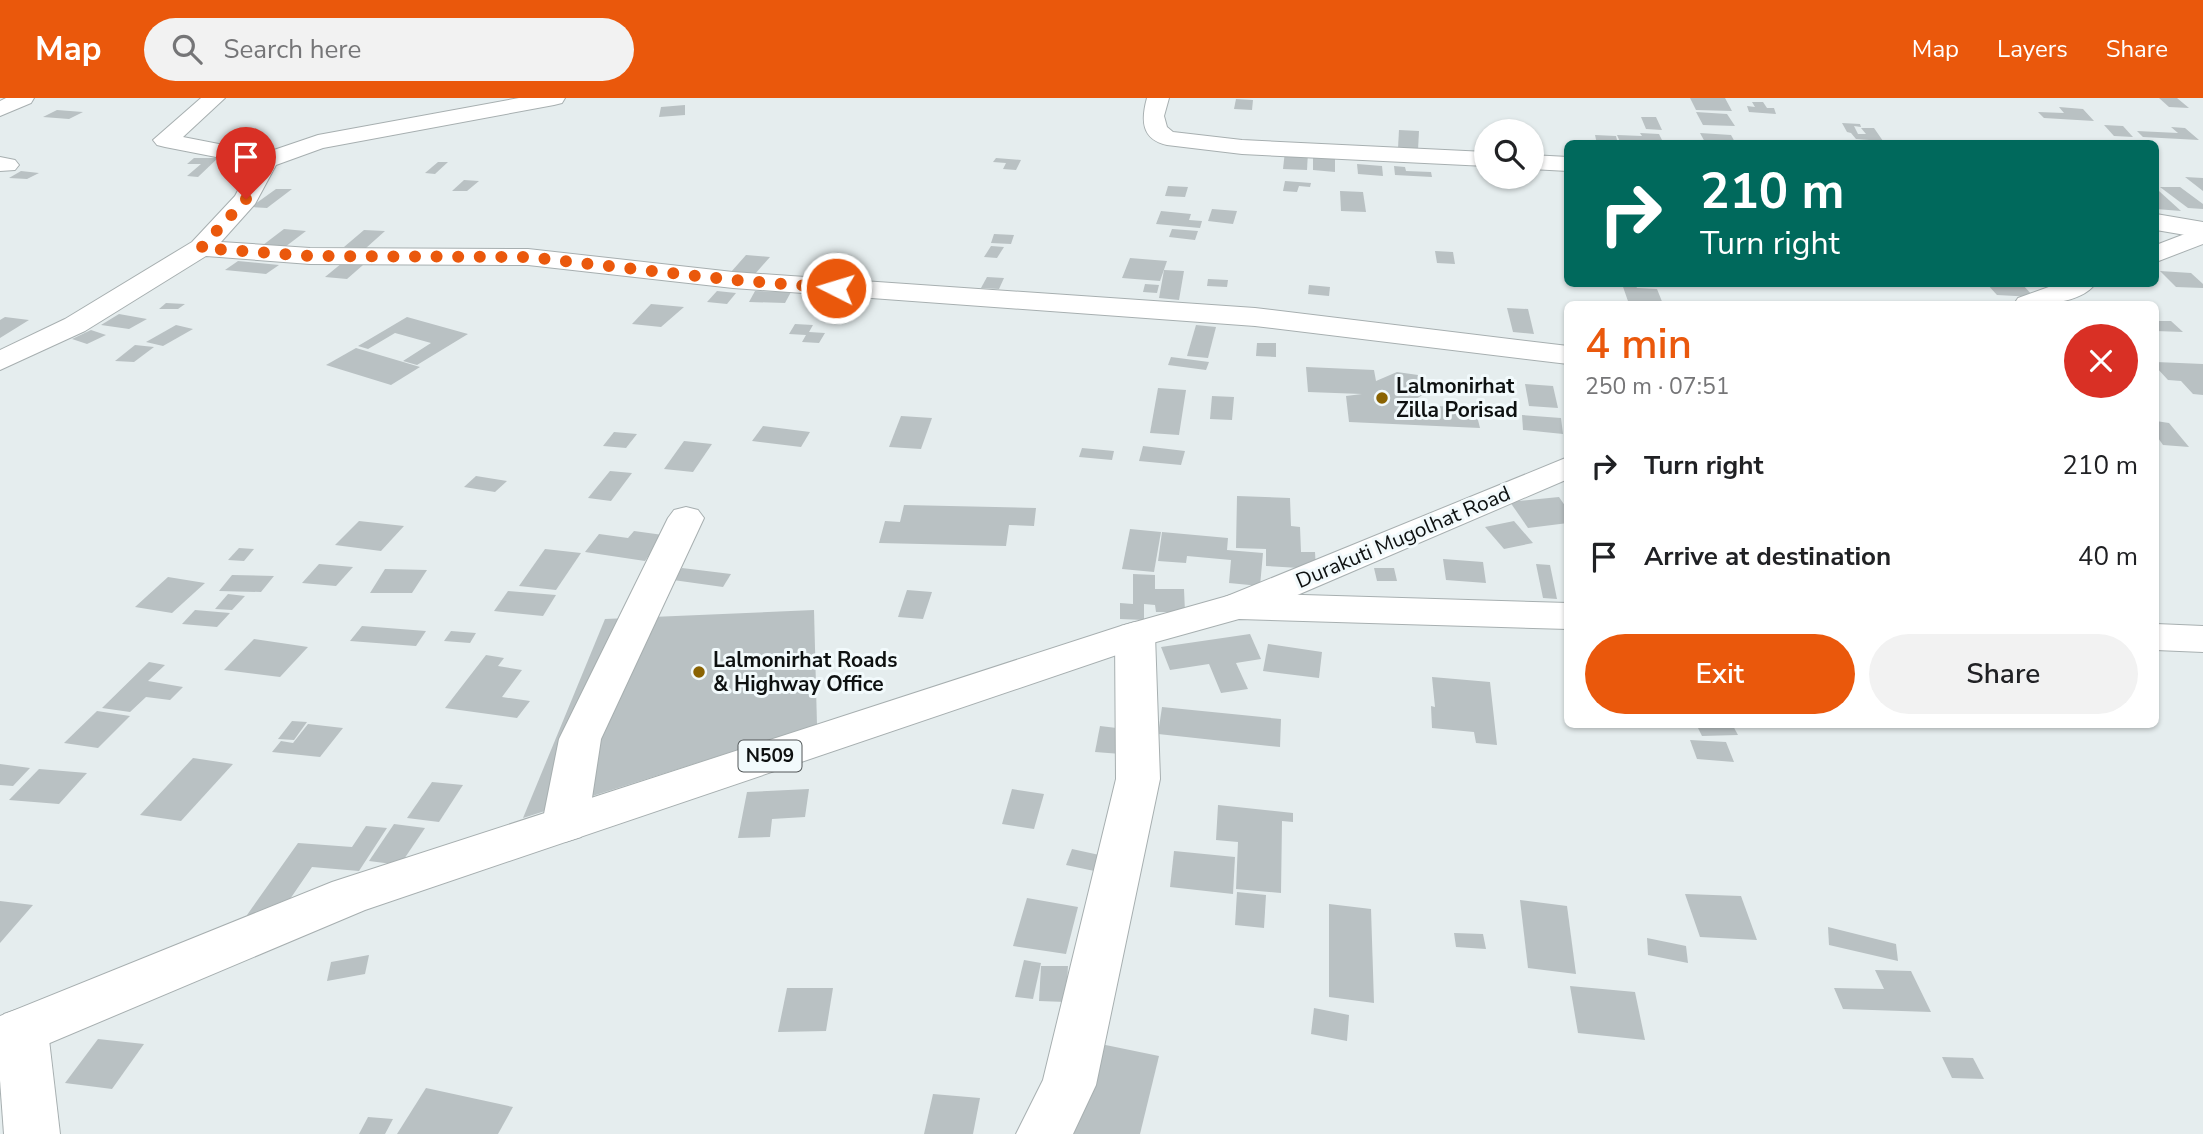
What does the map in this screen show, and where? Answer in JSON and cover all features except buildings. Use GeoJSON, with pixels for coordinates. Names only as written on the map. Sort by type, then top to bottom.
{"type":"FeatureCollection","features":[{"type":"Feature","properties":{"kind":"main road"},"geometry":{"type":"LineString","coordinates":[[0,109],[23,98]]}},
{"type":"Feature","properties":{"kind":"main road"},"geometry":{"type":"LineString","coordinates":[[214,98],[165,140],[266,160],[318,142],[554,98]]}},
{"type":"Feature","properties":{"kind":"main road"},"geometry":{"type":"LineString","coordinates":[[1158,98],[1153,116],[1156,130],[1167,138],[1242,147],[1474,158]]}},
{"type":"Feature","properties":{"kind":"main road"},"geometry":{"type":"LineString","coordinates":[[0,361],[75,324],[201,248],[246,199],[266,160]]}},
{"type":"Feature","properties":{"kind":"main road"},"geometry":{"type":"LineString","coordinates":[[1544,163],[1564,164]]}},
{"type":"Feature","properties":{"kind":"main road"},"geometry":{"type":"LineString","coordinates":[[2159,223],[2203,233]]}},
{"type":"Feature","properties":{"kind":"main road"},"geometry":{"type":"LineString","coordinates":[[2159,253],[2203,233]]}},
{"type":"Feature","properties":{"kind":"main road"},"geometry":{"type":"LineString","coordinates":[[201,248],[310,256],[528,257],[733,280],[1255,317],[1564,355]]}},
{"type":"Feature","properties":{"kind":"main road"},"geometry":{"type":"LineString","coordinates":[[2036,301],[2073,287]]}},
{"type":"Feature","properties":{"kind":"main road","name":"Durakuti Mugolhat Road"},"geometry":{"type":"LineString","coordinates":[[1238,606],[1564,469]]}},
{"type":"Feature","properties":{"kind":"main road"},"geometry":{"type":"LineString","coordinates":[[565,824],[580,739],[686,518]]}},
{"type":"Feature","properties":{"kind":"main road","name":"N509"},"geometry":{"type":"LineString","coordinates":[[11,1036],[349,896],[1135,635],[1238,606],[1564,616]]}},
{"type":"Feature","properties":{"kind":"main road"},"geometry":{"type":"LineString","coordinates":[[1044,1134],[1069,1085],[1138,779],[1135,635]]}},
{"type":"Feature","properties":{"kind":"main road"},"geometry":{"type":"LineString","coordinates":[[2159,637],[2203,639]]}},
{"type":"Feature","properties":{"kind":"main road"},"geometry":{"type":"LineString","coordinates":[[11,1036],[32,1134]]}},
{"type":"Feature","properties":{"kind":"place","name":"Lalmonirhat Zilla Porisad"},"geometry":{"type":"Point","coordinates":[1382,398]}},
{"type":"Feature","properties":{"kind":"place","name":"Lalmonirhat Roads & Highway Office"},"geometry":{"type":"Point","coordinates":[699,672]}},
{"type":"Feature","properties":{"kind":"route"},"geometry":{"type":"LineString","coordinates":[[246,199],[201,248],[310,256],[528,257],[733,280],[836,288]]}}]}
